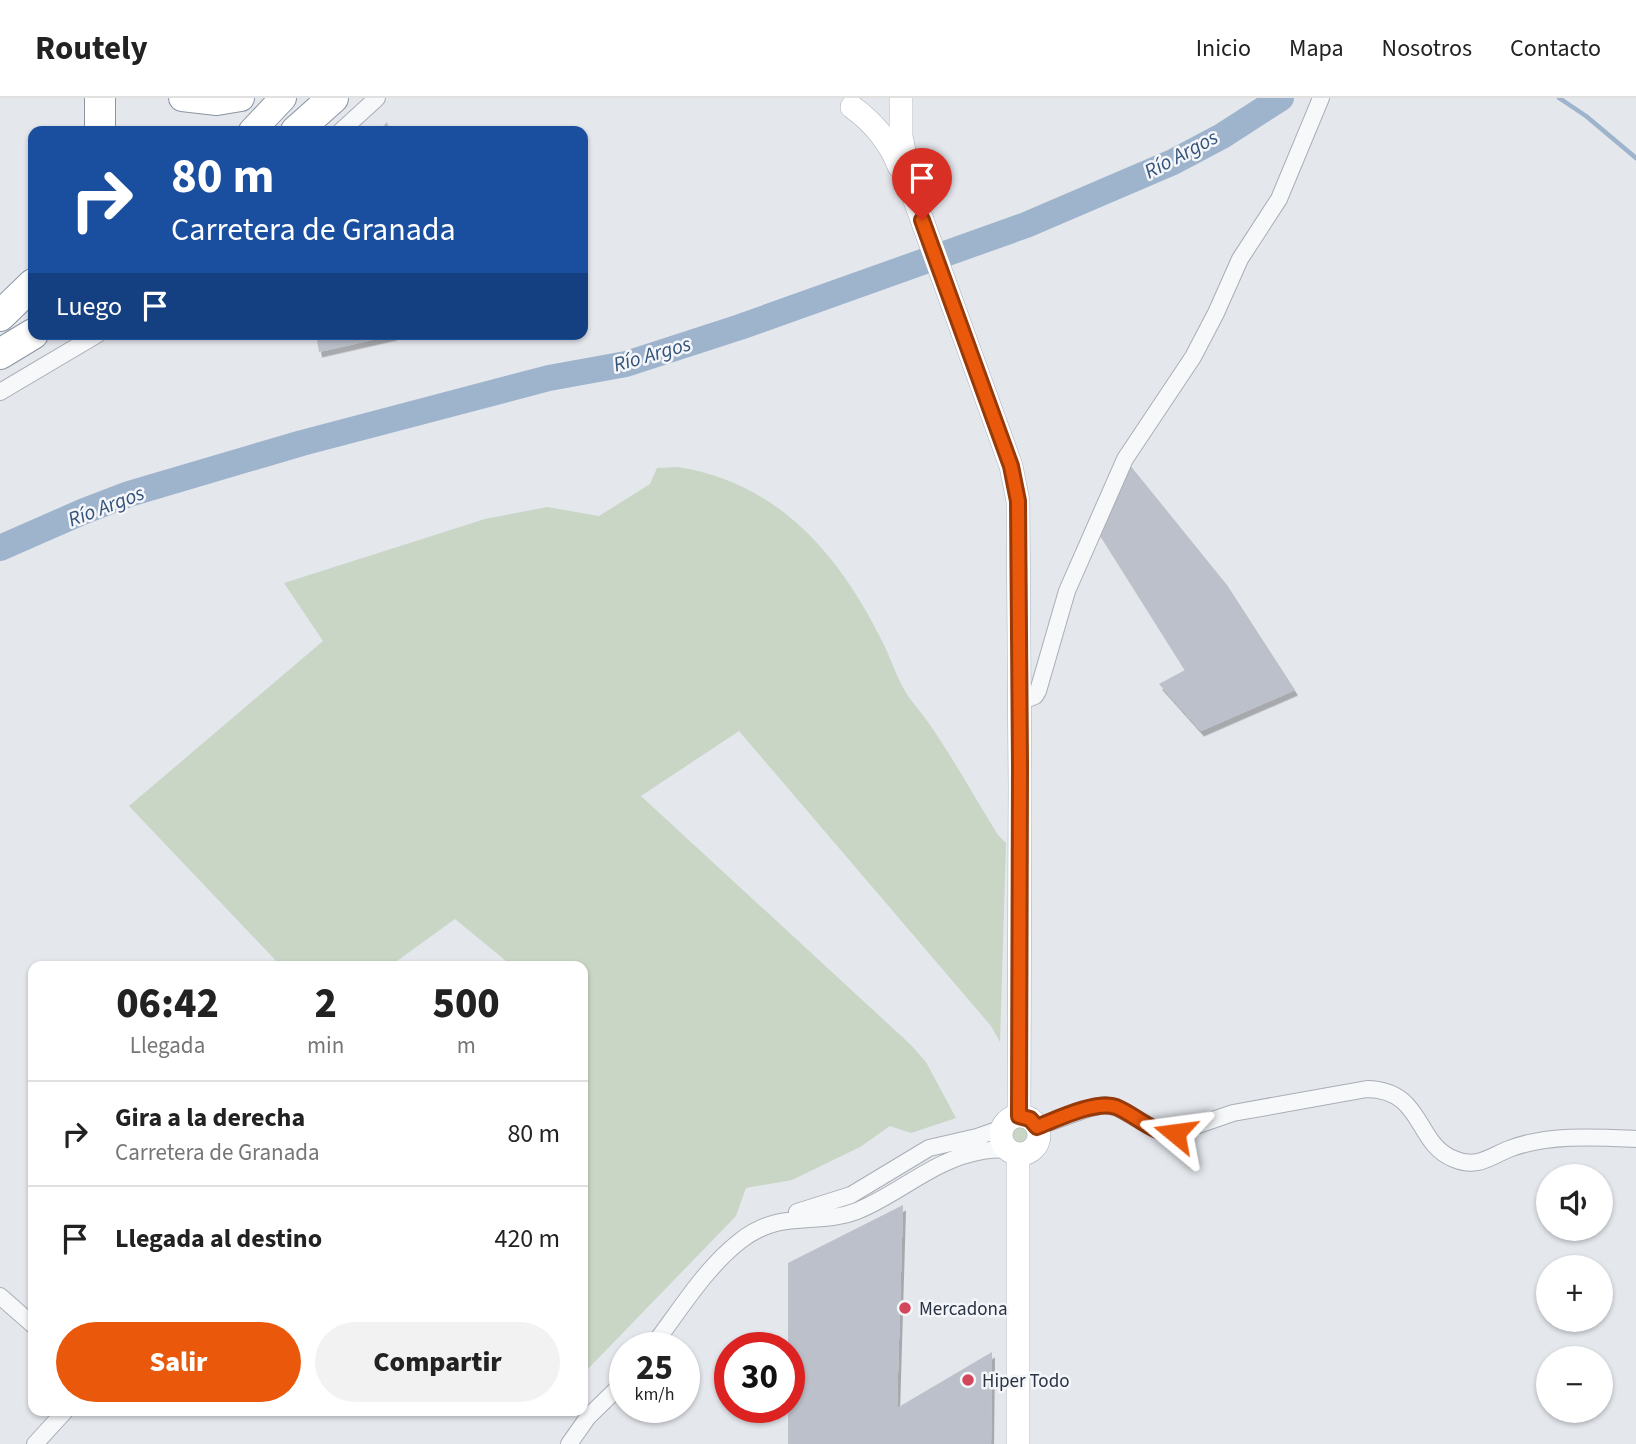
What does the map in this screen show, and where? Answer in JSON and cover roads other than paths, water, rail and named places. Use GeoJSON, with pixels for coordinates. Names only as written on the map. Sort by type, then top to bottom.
{"type":"FeatureCollection","features":[{"type":"Feature","properties":{"kind":"highway"},"geometry":{"type":"LineString","coordinates":[[100,98],[100,126]]}},
{"type":"Feature","properties":{"kind":"highway"},"geometry":{"type":"LineString","coordinates":[[182,98],[217,102],[241,98]]}},
{"type":"Feature","properties":{"kind":"highway"},"geometry":{"type":"LineString","coordinates":[[258,126],[283,98]]}},
{"type":"Feature","properties":{"kind":"highway"},"geometry":{"type":"LineString","coordinates":[[287,126],[311,98]]}},
{"type":"Feature","properties":{"kind":"highway"},"geometry":{"type":"LineString","coordinates":[[302,126],[333,98]]}},
{"type":"Feature","properties":{"kind":"highway"},"geometry":{"type":"LineString","coordinates":[[0,316],[28,289]]}},
{"type":"Feature","properties":{"kind":"highway"},"geometry":{"type":"LineString","coordinates":[[0,324],[28,306]]}},
{"type":"Feature","properties":{"kind":"highway"},"geometry":{"type":"LineString","coordinates":[[0,354],[28,337]]}},
{"type":"Feature","properties":{"kind":"main road"},"geometry":{"type":"LineString","coordinates":[[844,102],[875,108],[899,98],[901,136],[913,195]]}},
{"type":"Feature","properties":{"kind":"main road"},"geometry":{"type":"LineString","coordinates":[[844,102],[868,119],[885,139],[913,195],[1011,466],[1017,491],[1020,526],[1020,1122],[1001,1141],[1013,1153],[1018,1444]]}},
{"type":"Feature","properties":{"kind":"main road"},"geometry":{"type":"LineString","coordinates":[[1013,1153],[1034,1149],[1039,1138],[1020,1122]]}},
{"type":"Feature","properties":{"kind":"street"},"geometry":{"type":"LineString","coordinates":[[346,126],[377,98]]}},
{"type":"Feature","properties":{"kind":"street"},"geometry":{"type":"LineString","coordinates":[[1020,702],[1035,696],[1038,691],[1067,591],[1125,459],[1193,357],[1240,259],[1279,199],[1321,98]]}},
{"type":"Feature","properties":{"kind":"street"},"geometry":{"type":"LineString","coordinates":[[0,392],[88,340]]}},
{"type":"Feature","properties":{"kind":"street"},"geometry":{"type":"LineString","coordinates":[[816,1206],[845,1204],[881,1188],[897,1188],[910,1196],[915,1177],[925,1160],[1020,1122],[1104,1105],[1116,1107],[1162,1133],[1175,1133],[1233,1113],[1380,1089],[1413,1109],[1440,1151],[1454,1160],[1469,1163],[1483,1161],[1508,1149],[1540,1141],[1636,1139]]}},
{"type":"Feature","properties":{"kind":"street"},"geometry":{"type":"LineString","coordinates":[[663,1332],[683,1304],[741,1240],[794,1213],[851,1195],[929,1148],[977,1137]]}},
{"type":"Feature","properties":{"kind":"street"},"geometry":{"type":"LineString","coordinates":[[915,1177],[959,1156],[1001,1149],[1013,1153]]}},
{"type":"Feature","properties":{"kind":"street"},"geometry":{"type":"LineString","coordinates":[[783,1220],[850,1213],[897,1188]]}},
{"type":"Feature","properties":{"kind":"street"},"geometry":{"type":"LineString","coordinates":[[0,1296],[28,1321]]}},
{"type":"Feature","properties":{"kind":"street"},"geometry":{"type":"LineString","coordinates":[[569,1444],[588,1417],[609,1397]]}},
{"type":"Feature","properties":{"kind":"street"},"geometry":{"type":"LineString","coordinates":[[35,1444],[61,1416]]}},
{"type":"Feature","properties":{"kind":"waterway","name":"Río Argos"},"geometry":{"type":"LineString","coordinates":[[0,548],[129,494],[302,443],[549,378],[626,364],[740,327],[1026,225],[1173,162],[1222,136],[1281,98]]}},
{"type":"Feature","properties":{"kind":"waterway"},"geometry":{"type":"LineString","coordinates":[[1559,98],[1586,116],[1636,158]]}},
{"type":"Feature","properties":{"kind":"place","name":"Mercadona"},"geometry":{"type":"Point","coordinates":[905,1308]}},
{"type":"Feature","properties":{"kind":"place","name":"Hiper Todo"},"geometry":{"type":"Point","coordinates":[968,1380]}}]}
